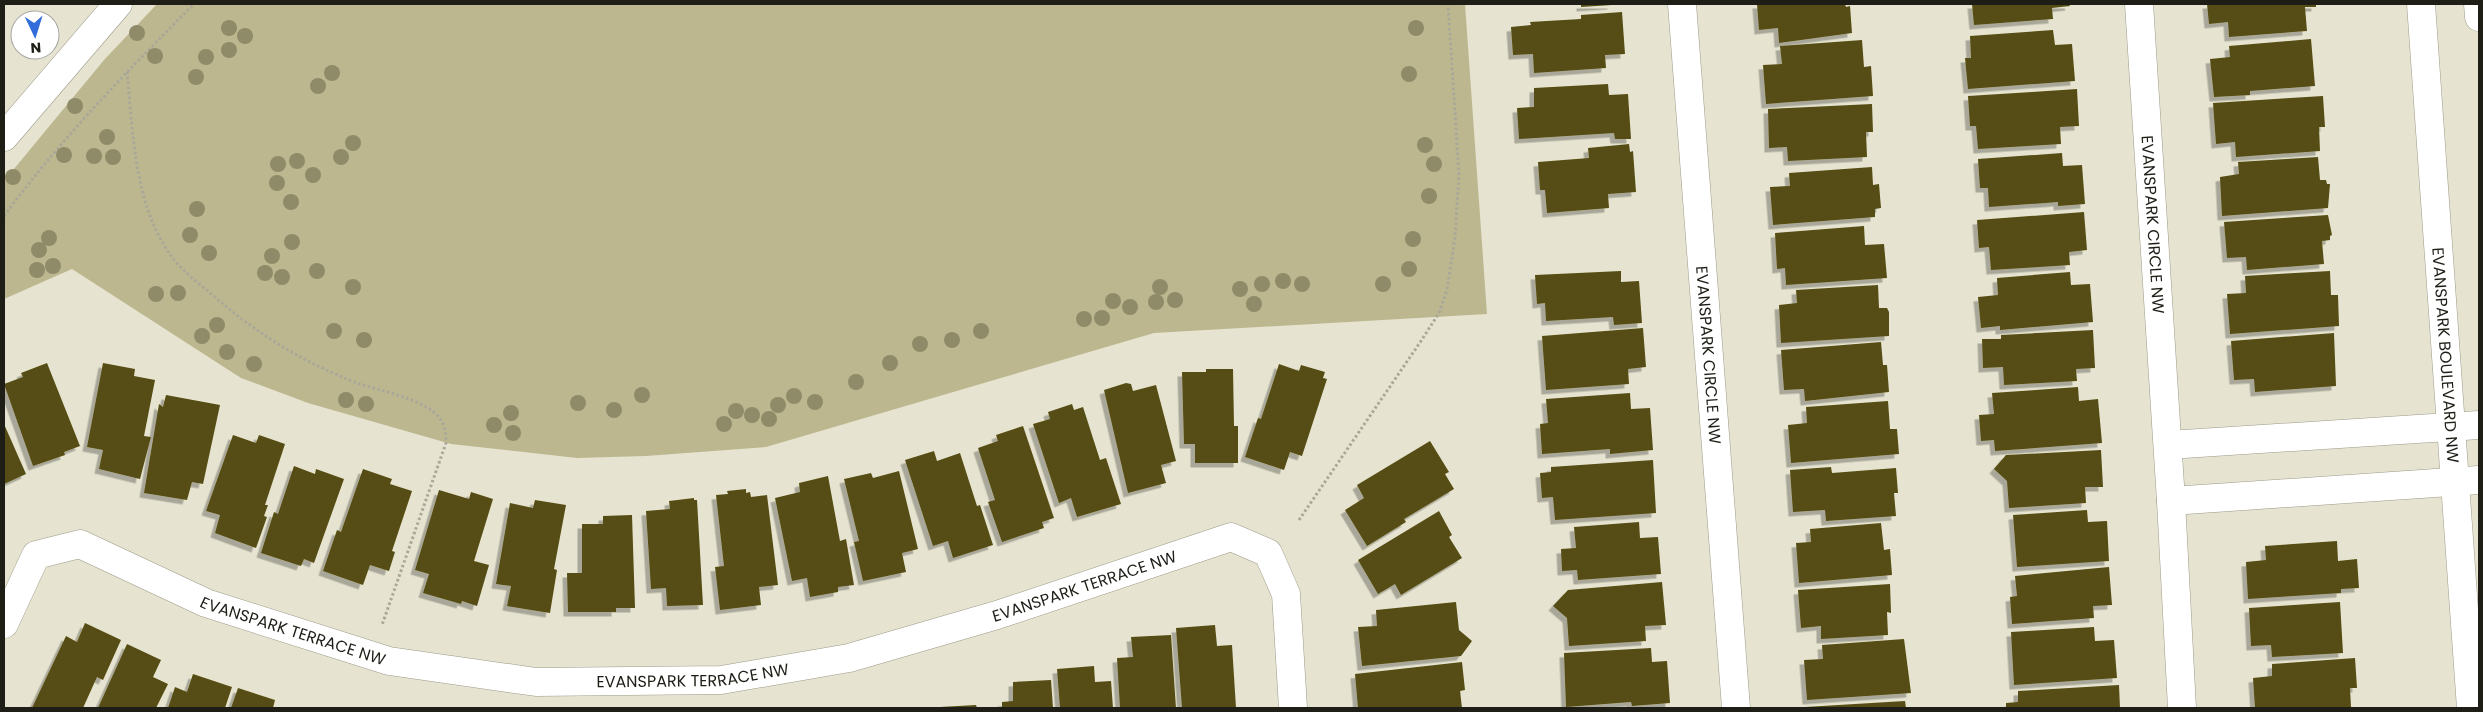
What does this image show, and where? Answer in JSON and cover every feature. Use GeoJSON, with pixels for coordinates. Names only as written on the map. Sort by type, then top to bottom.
{"type":"FeatureCollection","features":[{"type":"Feature","properties":{"kind":"street"},"geometry":{"type":"LineString","coordinates":[[4,137],[118,4]]}},
{"type":"Feature","properties":{"kind":"street","name":"EVANSPARK CIRCLE NW"},"geometry":{"type":"LineString","coordinates":[[1682,4],[1736,708]]}},
{"type":"Feature","properties":{"kind":"street","name":"EVANSPARK CIRCLE NW"},"geometry":{"type":"LineString","coordinates":[[2139,4],[2172,501],[2182,708]]}},
{"type":"Feature","properties":{"kind":"street","name":"EVANSPARK BOULEVARD NW"},"geometry":{"type":"LineString","coordinates":[[2421,4],[2452,426],[2467,481],[2471,708]]}},
{"type":"Feature","properties":{"kind":"street"},"geometry":{"type":"LineString","coordinates":[[2478,4],[2479,17]]}},
{"type":"Feature","properties":{"kind":"street"},"geometry":{"type":"LineString","coordinates":[[2168,445],[2479,425]]}},
{"type":"Feature","properties":{"kind":"street"},"geometry":{"type":"LineString","coordinates":[[2172,501],[2467,481]]}},
{"type":"Feature","properties":{"kind":"street","name":"EVANSPARK TERRACE NW"},"geometry":{"type":"LineString","coordinates":[[4,624],[36,555],[80,544],[206,603],[389,661],[536,682],[722,680],[849,658],[997,614],[1231,537],[1268,553],[1286,594],[1293,708]]}},
{"type":"Feature","properties":{"kind":"path"},"geometry":{"type":"LineString","coordinates":[[4,216],[30,181],[127,72],[194,4]]}},
{"type":"Feature","properties":{"kind":"path"},"geometry":{"type":"LineString","coordinates":[[1299,520],[1422,342],[1439,313],[1447,290],[1455,237],[1459,176],[1448,4]]}},
{"type":"Feature","properties":{"kind":"path"},"geometry":{"type":"LineString","coordinates":[[127,72],[138,171],[149,216],[170,254],[226,306],[260,333],[291,353],[357,382],[422,404],[438,415],[446,428],[446,443],[372,657]]}},
{"type":"Feature","properties":{"kind":"shaded area"},"geometry":{"type":"Polygon","coordinates":[[[157,4],[1465,4],[1487,314],[1154,333],[766,447],[646,456],[577,458],[451,444],[308,403],[241,378],[72,269],[4,299],[4,181],[104,60],[157,4]]]}},
{"type":"Feature","properties":{"kind":"building"},"geometry":{"type":"Polygon","coordinates":[[[1581,4],[1612,4],[1612,5],[1581,7],[1581,4]]]}},
{"type":"Feature","properties":{"kind":"building"},"geometry":{"type":"Polygon","coordinates":[[[1757,4],[1845,4],[1846,7],[1850,6],[1852,33],[1779,43],[1778,28],[1759,30],[1757,4]]]}},
{"type":"Feature","properties":{"kind":"building"},"geometry":{"type":"Polygon","coordinates":[[[1972,4],[2069,4],[2070,6],[2052,8],[2053,19],[1974,25],[1972,4]]]}},
{"type":"Feature","properties":{"kind":"building"},"geometry":{"type":"Polygon","coordinates":[[[2207,4],[2316,4],[2316,7],[2305,7],[2307,31],[2229,37],[2228,22],[2209,24],[2207,4]]]}},
{"type":"Feature","properties":{"kind":"building"},"geometry":{"type":"Polygon","coordinates":[[[1622,12],[1625,54],[1605,55],[1606,68],[1534,73],[1533,54],[1513,55],[1511,27],[1531,25],[1530,22],[1581,19],[1581,15],[1622,12]]]}},
{"type":"Feature","properties":{"kind":"building"},"geometry":{"type":"Polygon","coordinates":[[[2053,30],[2055,45],[2072,44],[2075,81],[1968,89],[1965,58],[1971,58],[1970,36],[2053,30]]]}},
{"type":"Feature","properties":{"kind":"building"},"geometry":{"type":"Polygon","coordinates":[[[2311,39],[2315,86],[2250,91],[2250,95],[2214,97],[2210,59],[2230,57],[2229,46],[2311,39]]]}},
{"type":"Feature","properties":{"kind":"building"},"geometry":{"type":"Polygon","coordinates":[[[1862,40],[1864,67],[1871,66],[1873,96],[1766,104],[1763,65],[1782,64],[1780,46],[1862,40]]]}},
{"type":"Feature","properties":{"kind":"building"},"geometry":{"type":"Polygon","coordinates":[[[1608,84],[1609,95],[1628,94],[1631,139],[1615,139],[1614,133],[1519,139],[1517,108],[1534,107],[1534,88],[1608,84]]]}},
{"type":"Feature","properties":{"kind":"building"},"geometry":{"type":"Polygon","coordinates":[[[2077,89],[2079,126],[2060,127],[2061,144],[1978,149],[1976,126],[1970,126],[1968,96],[2077,89]]]}},
{"type":"Feature","properties":{"kind":"building"},"geometry":{"type":"Polygon","coordinates":[[[2323,96],[2325,127],[2319,127],[2320,151],[2236,157],[2235,142],[2216,144],[2213,103],[2323,96]]]}},
{"type":"Feature","properties":{"kind":"building"},"geometry":{"type":"Polygon","coordinates":[[[1872,104],[1873,132],[1866,132],[1867,157],[1788,161],[1787,147],[1769,148],[1768,109],[1872,104]]]}},
{"type":"Feature","properties":{"kind":"building"},"geometry":{"type":"Polygon","coordinates":[[[1629,144],[1630,152],[1633,151],[1636,192],[1608,194],[1609,208],[1547,213],[1545,190],[1540,190],[1538,162],[1589,158],[1588,148],[1629,144]]]}},
{"type":"Feature","properties":{"kind":"building"},"geometry":{"type":"Polygon","coordinates":[[[2062,153],[2063,166],[2082,165],[2085,204],[2058,206],[2058,202],[1989,207],[1988,188],[1980,188],[1978,159],[2062,153]]]}},
{"type":"Feature","properties":{"kind":"building"},"geometry":{"type":"Polygon","coordinates":[[[2318,157],[2320,180],[2326,180],[2327,184],[2330,184],[2328,208],[2222,216],[2220,177],[2239,174],[2238,162],[2318,157]]]}},
{"type":"Feature","properties":{"kind":"building"},"geometry":{"type":"Polygon","coordinates":[[[1872,167],[1873,185],[1879,184],[1881,208],[1875,209],[1875,217],[1773,225],[1770,187],[1790,186],[1789,173],[1872,167]]]}},
{"type":"Feature","properties":{"kind":"building"},"geometry":{"type":"Polygon","coordinates":[[[2084,212],[2087,250],[2069,252],[2070,265],[1991,270],[1989,247],[1979,248],[1977,220],[2084,212]]]}},
{"type":"Feature","properties":{"kind":"building"},"geometry":{"type":"Polygon","coordinates":[[[2328,215],[2332,235],[2330,240],[2322,241],[2324,264],[2247,270],[2246,257],[2227,258],[2224,222],[2328,215]]]}},
{"type":"Feature","properties":{"kind":"building"},"geometry":{"type":"Polygon","coordinates":[[[1864,226],[1865,245],[1884,244],[1887,278],[1786,285],[1785,268],[1777,269],[1775,233],[1864,226]]]}},
{"type":"Feature","properties":{"kind":"building"},"geometry":{"type":"Polygon","coordinates":[[[1621,271],[1621,282],[1639,281],[1642,323],[1614,325],[1613,317],[1546,321],[1545,303],[1537,304],[1535,275],[1621,271]]]}},
{"type":"Feature","properties":{"kind":"building"},"geometry":{"type":"Polygon","coordinates":[[[2330,271],[2331,295],[2338,295],[2339,326],[2230,334],[2227,294],[2246,293],[2245,276],[2330,271]]]}},
{"type":"Feature","properties":{"kind":"building"},"geometry":{"type":"Polygon","coordinates":[[[2070,272],[2071,285],[2090,284],[2093,322],[2000,330],[2000,326],[1981,328],[1978,297],[1998,295],[1997,278],[2070,272]]]}},
{"type":"Feature","properties":{"kind":"building"},"geometry":{"type":"Polygon","coordinates":[[[1878,285],[1879,308],[1887,308],[1889,312],[1889,336],[1781,343],[1779,305],[1797,303],[1796,290],[1878,285]]]}},
{"type":"Feature","properties":{"kind":"building"},"geometry":{"type":"Polygon","coordinates":[[[1643,328],[1646,367],[1628,369],[1629,384],[1546,390],[1542,336],[1643,328]]]}},
{"type":"Feature","properties":{"kind":"building"},"geometry":{"type":"Polygon","coordinates":[[[2093,330],[2095,368],[2076,369],[2077,381],[2004,385],[2003,367],[1983,368],[1982,339],[2001,339],[2001,335],[2093,330]]]}},
{"type":"Feature","properties":{"kind":"building"},"geometry":{"type":"Polygon","coordinates":[[[2334,333],[2336,386],[2255,392],[2254,379],[2234,380],[2231,341],[2334,333]]]}},
{"type":"Feature","properties":{"kind":"building"},"geometry":{"type":"Polygon","coordinates":[[[1881,342],[1883,365],[1887,365],[1889,392],[1805,401],[1804,389],[1784,390],[1781,350],[1881,342]]]}},
{"type":"Feature","properties":{"kind":"building"},"geometry":{"type":"Polygon","coordinates":[[[47,363],[80,446],[64,452],[65,455],[33,466],[4,384],[23,377],[21,373],[47,363]]]}},
{"type":"Feature","properties":{"kind":"building"},"geometry":{"type":"Polygon","coordinates":[[[103,363],[135,369],[134,376],[155,380],[144,436],[151,437],[140,479],[99,469],[103,450],[87,447],[103,363]]]}},
{"type":"Feature","properties":{"kind":"building"},"geometry":{"type":"Polygon","coordinates":[[[1279,364],[1299,371],[1301,365],[1325,372],[1323,378],[1327,379],[1302,456],[1290,452],[1284,470],[1245,457],[1258,418],[1261,419],[1279,364]]]}},
{"type":"Feature","properties":{"kind":"building"},"geometry":{"type":"Polygon","coordinates":[[[1206,369],[1233,369],[1234,426],[1238,426],[1238,463],[1195,463],[1195,444],[1184,444],[1182,372],[1206,372],[1206,369]]]}},
{"type":"Feature","properties":{"kind":"building"},"geometry":{"type":"Polygon","coordinates":[[[1126,383],[1131,384],[1133,391],[1156,385],[1176,461],[1161,465],[1166,483],[1128,493],[1104,390],[1126,383]]]}},
{"type":"Feature","properties":{"kind":"building"},"geometry":{"type":"Polygon","coordinates":[[[2078,387],[2079,401],[2098,399],[2102,443],[1995,451],[1994,440],[1981,441],[1979,415],[1994,414],[1992,393],[2078,387]]]}},
{"type":"Feature","properties":{"kind":"building"},"geometry":{"type":"Polygon","coordinates":[[[1630,393],[1631,409],[1650,408],[1653,450],[1610,454],[1610,449],[1542,454],[1540,424],[1548,423],[1546,399],[1630,393]]]}},
{"type":"Feature","properties":{"kind":"building"},"geometry":{"type":"Polygon","coordinates":[[[166,395],[220,405],[203,484],[192,482],[187,500],[144,493],[159,404],[163,407],[166,395]]]}},
{"type":"Feature","properties":{"kind":"building"},"geometry":{"type":"Polygon","coordinates":[[[1888,401],[1890,429],[1897,429],[1899,454],[1791,463],[1788,425],[1807,423],[1806,407],[1888,401]]]}},
{"type":"Feature","properties":{"kind":"building"},"geometry":{"type":"Polygon","coordinates":[[[1072,404],[1074,410],[1083,407],[1100,460],[1106,458],[1121,504],[1077,517],[1071,498],[1059,503],[1033,424],[1050,419],[1048,412],[1072,404]]]}},
{"type":"Feature","properties":{"kind":"building"},"geometry":{"type":"Polygon","coordinates":[[[4,424],[26,474],[4,484],[4,424]]]}},
{"type":"Feature","properties":{"kind":"building"},"geometry":{"type":"Polygon","coordinates":[[[1023,426],[1054,518],[1042,522],[1044,528],[1002,542],[988,502],[995,500],[978,448],[998,441],[996,435],[1023,426]]]}},
{"type":"Feature","properties":{"kind":"building"},"geometry":{"type":"Polygon","coordinates":[[[233,435],[256,443],[259,435],[285,444],[265,505],[268,505],[264,516],[267,517],[256,548],[215,533],[220,515],[206,511],[233,435]]]}},
{"type":"Feature","properties":{"kind":"building"},"geometry":{"type":"Polygon","coordinates":[[[1430,441],[1449,472],[1445,474],[1454,489],[1404,519],[1406,522],[1367,546],[1345,510],[1364,498],[1357,485],[1430,441]]]}},
{"type":"Feature","properties":{"kind":"building"},"geometry":{"type":"Polygon","coordinates":[[[2101,450],[2103,487],[2085,487],[2086,503],[2009,508],[2007,481],[1994,469],[2006,455],[2101,450]]]}},
{"type":"Feature","properties":{"kind":"building"},"geometry":{"type":"Polygon","coordinates":[[[934,451],[937,461],[960,453],[977,506],[980,505],[993,545],[953,558],[948,541],[933,546],[905,460],[934,451]]]}},
{"type":"Feature","properties":{"kind":"building"},"geometry":{"type":"Polygon","coordinates":[[[1653,460],[1656,513],[1555,520],[1553,497],[1542,498],[1540,473],[1551,472],[1551,467],[1653,460]]]}},
{"type":"Feature","properties":{"kind":"building"},"geometry":{"type":"Polygon","coordinates":[[[294,466],[315,474],[316,469],[344,479],[314,563],[304,559],[301,566],[261,553],[274,512],[278,514],[294,466]]]}},
{"type":"Feature","properties":{"kind":"building"},"geometry":{"type":"Polygon","coordinates":[[[1831,467],[1832,473],[1896,468],[1898,493],[1894,493],[1896,516],[1826,521],[1825,510],[1793,512],[1790,470],[1831,467]]]}},
{"type":"Feature","properties":{"kind":"building"},"geometry":{"type":"Polygon","coordinates":[[[363,469],[392,479],[390,484],[412,491],[392,551],[395,552],[389,571],[370,565],[363,585],[323,571],[337,530],[341,532],[363,469]]]}},
{"type":"Feature","properties":{"kind":"building"},"geometry":{"type":"Polygon","coordinates":[[[899,471],[918,549],[902,553],[906,572],[863,581],[854,542],[859,541],[844,479],[871,473],[873,478],[899,471]]]}},
{"type":"Feature","properties":{"kind":"building"},"geometry":{"type":"Polygon","coordinates":[[[828,476],[840,541],[846,539],[854,585],[838,587],[838,592],[810,597],[807,578],[792,581],[775,498],[800,492],[799,483],[828,476]]]}},
{"type":"Feature","properties":{"kind":"building"},"geometry":{"type":"Polygon","coordinates":[[[746,489],[746,493],[750,492],[751,497],[767,495],[778,585],[759,587],[761,605],[720,610],[715,567],[724,566],[716,495],[728,494],[727,491],[746,489]]]}},
{"type":"Feature","properties":{"kind":"building"},"geometry":{"type":"Polygon","coordinates":[[[439,490],[469,499],[471,492],[493,499],[474,561],[489,565],[477,606],[462,601],[461,604],[423,593],[429,574],[415,570],[439,490]]]}},
{"type":"Feature","properties":{"kind":"building"},"geometry":{"type":"Polygon","coordinates":[[[694,498],[694,500],[697,500],[703,605],[667,606],[666,588],[651,589],[646,511],[670,509],[669,501],[694,498]]]}},
{"type":"Feature","properties":{"kind":"building"},"geometry":{"type":"Polygon","coordinates":[[[535,500],[566,505],[554,569],[557,570],[550,613],[507,606],[511,586],[496,584],[510,503],[533,508],[535,500]]]}},
{"type":"Feature","properties":{"kind":"building"},"geometry":{"type":"Polygon","coordinates":[[[2087,510],[2088,522],[2107,521],[2109,561],[2017,567],[2013,515],[2087,510]]]}},
{"type":"Feature","properties":{"kind":"building"},"geometry":{"type":"Polygon","coordinates":[[[1439,511],[1452,535],[1449,537],[1462,558],[1401,595],[1395,584],[1378,594],[1358,560],[1439,511]]]}},
{"type":"Feature","properties":{"kind":"building"},"geometry":{"type":"Polygon","coordinates":[[[632,515],[635,608],[616,608],[616,612],[568,612],[567,573],[582,573],[582,524],[603,524],[603,516],[632,515]]]}},
{"type":"Feature","properties":{"kind":"building"},"geometry":{"type":"Polygon","coordinates":[[[1639,522],[1640,538],[1658,537],[1661,574],[1578,580],[1577,570],[1562,571],[1561,549],[1576,548],[1574,527],[1639,522]]]}},
{"type":"Feature","properties":{"kind":"building"},"geometry":{"type":"Polygon","coordinates":[[[1881,523],[1884,550],[1890,549],[1892,575],[1799,583],[1796,543],[1811,542],[1810,529],[1881,523]]]}},
{"type":"Feature","properties":{"kind":"building"},"geometry":{"type":"Polygon","coordinates":[[[2337,541],[2338,561],[2357,559],[2359,588],[2341,589],[2341,593],[2248,599],[2246,562],[2266,560],[2265,546],[2337,541]]]}},
{"type":"Feature","properties":{"kind":"building"},"geometry":{"type":"Polygon","coordinates":[[[2109,567],[2112,605],[2093,606],[2094,618],[2012,624],[2010,597],[2017,596],[2015,576],[2109,567]]]}},
{"type":"Feature","properties":{"kind":"building"},"geometry":{"type":"Polygon","coordinates":[[[1662,582],[1666,625],[1645,626],[1646,641],[1569,646],[1567,618],[1553,606],[1568,590],[1662,582]]]}},
{"type":"Feature","properties":{"kind":"building"},"geometry":{"type":"Polygon","coordinates":[[[1890,584],[1891,613],[1887,612],[1888,635],[1821,639],[1821,626],[1801,628],[1798,590],[1890,584]]]}},
{"type":"Feature","properties":{"kind":"building"},"geometry":{"type":"Polygon","coordinates":[[[1456,602],[1459,630],[1472,641],[1461,656],[1362,666],[1358,627],[1377,626],[1376,610],[1456,602]]]}},
{"type":"Feature","properties":{"kind":"building"},"geometry":{"type":"Polygon","coordinates":[[[2340,602],[2343,653],[2272,657],[2271,645],[2251,646],[2249,608],[2340,602]]]}},
{"type":"Feature","properties":{"kind":"building"},"geometry":{"type":"Polygon","coordinates":[[[85,623],[121,640],[103,680],[97,677],[83,708],[32,708],[66,636],[77,642],[85,623]]]}},
{"type":"Feature","properties":{"kind":"building"},"geometry":{"type":"Polygon","coordinates":[[[1215,625],[1217,646],[1232,645],[1236,708],[1182,708],[1176,628],[1215,625]]]}},
{"type":"Feature","properties":{"kind":"building"},"geometry":{"type":"Polygon","coordinates":[[[2094,627],[2095,641],[2114,640],[2117,678],[2014,685],[2011,632],[2094,627]]]}},
{"type":"Feature","properties":{"kind":"building"},"geometry":{"type":"Polygon","coordinates":[[[1171,635],[1176,708],[1120,708],[1117,658],[1133,657],[1131,637],[1171,635]]]}},
{"type":"Feature","properties":{"kind":"building"},"geometry":{"type":"Polygon","coordinates":[[[1904,639],[1911,693],[1807,700],[1804,660],[1823,659],[1822,645],[1904,639]]]}},
{"type":"Feature","properties":{"kind":"building"},"geometry":{"type":"Polygon","coordinates":[[[127,644],[161,660],[153,677],[168,684],[156,708],[98,708],[127,644]]]}},
{"type":"Feature","properties":{"kind":"building"},"geometry":{"type":"Polygon","coordinates":[[[1651,648],[1652,662],[1667,661],[1670,703],[1632,706],[1631,702],[1566,707],[1564,653],[1651,648]]]}},
{"type":"Feature","properties":{"kind":"building"},"geometry":{"type":"Polygon","coordinates":[[[2355,658],[2357,688],[2350,688],[2351,707],[2255,708],[2253,678],[2272,676],[2272,664],[2355,658]]]}},
{"type":"Feature","properties":{"kind":"building"},"geometry":{"type":"Polygon","coordinates":[[[1462,662],[1465,690],[1460,691],[1462,708],[1358,708],[1355,674],[1462,662]]]}},
{"type":"Feature","properties":{"kind":"building"},"geometry":{"type":"Polygon","coordinates":[[[1094,666],[1095,682],[1111,681],[1113,708],[1060,708],[1057,669],[1094,666]]]}},
{"type":"Feature","properties":{"kind":"building"},"geometry":{"type":"Polygon","coordinates":[[[193,674],[232,687],[225,708],[168,708],[175,687],[187,692],[193,674]]]}},
{"type":"Feature","properties":{"kind":"building"},"geometry":{"type":"Polygon","coordinates":[[[1051,680],[1053,708],[1002,708],[1002,702],[1013,701],[1013,682],[1051,680]]]}},
{"type":"Feature","properties":{"kind":"building"},"geometry":{"type":"Polygon","coordinates":[[[2119,685],[2120,708],[2006,708],[2006,703],[2018,702],[2018,691],[2119,685]]]}},
{"type":"Feature","properties":{"kind":"building"},"geometry":{"type":"Polygon","coordinates":[[[238,688],[275,700],[273,708],[231,708],[238,688]]]}},
{"type":"Feature","properties":{"kind":"building"},"geometry":{"type":"Polygon","coordinates":[[[1905,701],[1906,708],[1805,708],[1805,707],[1905,701]]]}},
{"type":"Feature","properties":{"kind":"building"},"geometry":{"type":"Polygon","coordinates":[[[976,705],[977,708],[940,708],[940,707],[976,705]]]}}]}
